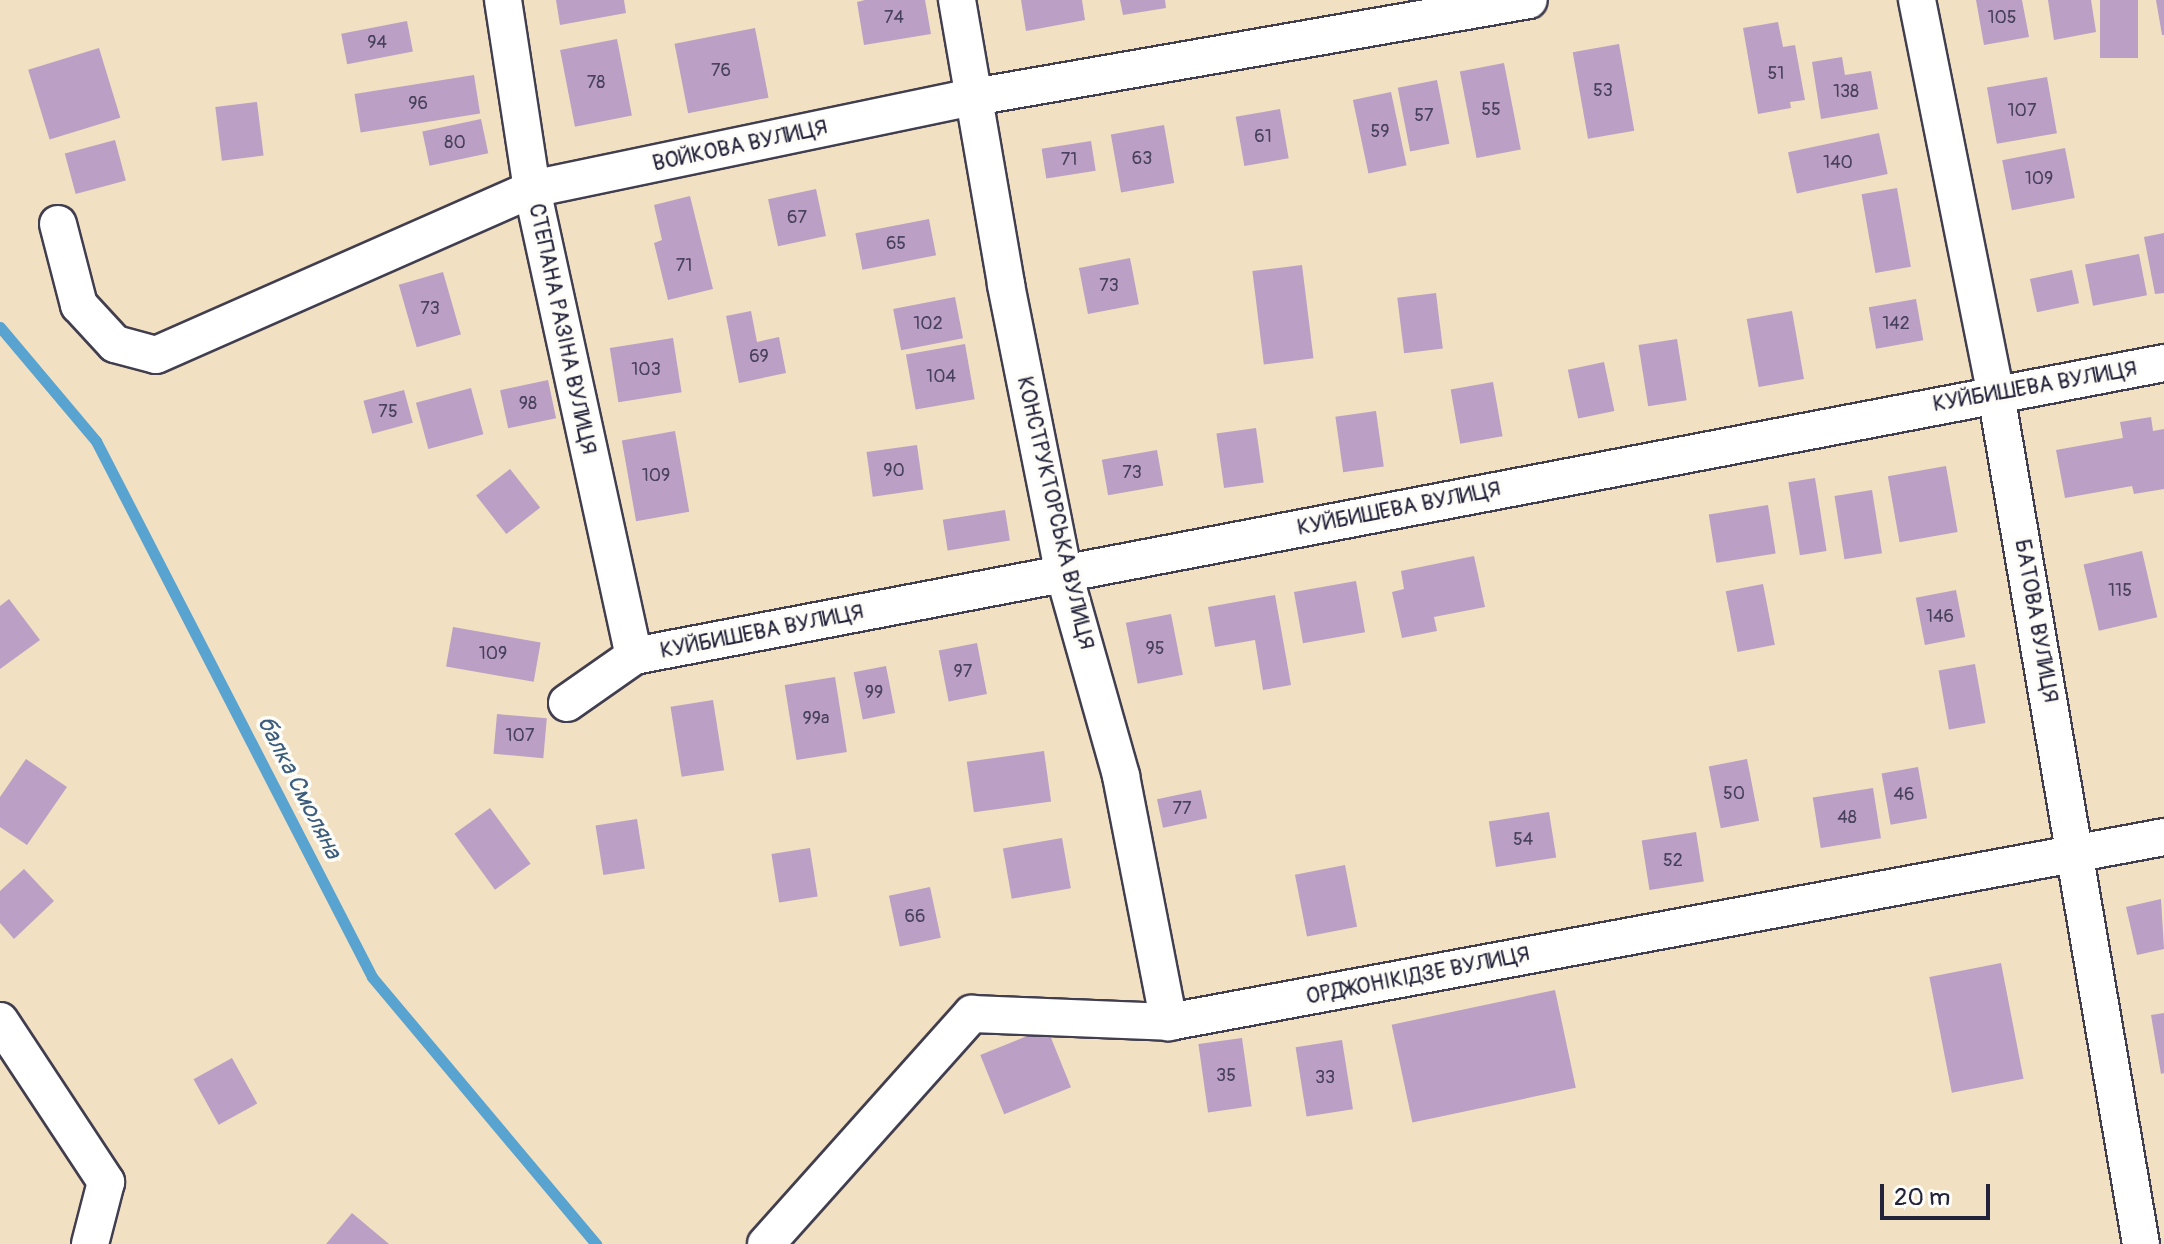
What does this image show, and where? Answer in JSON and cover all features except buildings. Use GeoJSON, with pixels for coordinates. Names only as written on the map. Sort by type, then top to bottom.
{"type":"FeatureCollection","features":[{"type":"Feature","properties":{"kind":"street","name":"СТЕПАНА РАЗІНА ВУЛИЦЯ"},"geometry":{"type":"LineString","coordinates":[[503,0],[532,189],[634,656]]}},
{"type":"Feature","properties":{"kind":"street","name":"КОНСТРУКТОРСЬКА ВУЛИЦЯ"},"geometry":{"type":"LineString","coordinates":[[957,0],[1064,574],[1121,776],[1169,1022]]}},
{"type":"Feature","properties":{"kind":"street","name":"ВОЙКОВА ВУЛИЦЯ"},"geometry":{"type":"LineString","coordinates":[[58,224],[79,305],[115,344],[156,355],[532,189],[974,97],[1529,0]]}},
{"type":"Feature","properties":{"kind":"street","name":"БАТОВА ВУЛИЦЯ"},"geometry":{"type":"LineString","coordinates":[[1917,0],[1996,394],[2077,852],[2141,1244]]}},
{"type":"Feature","properties":{"kind":"street","name":"КУЙБИШЕВА ВУЛИЦЯ"},"geometry":{"type":"LineString","coordinates":[[634,656],[2164,363]]}},
{"type":"Feature","properties":{"kind":"street"},"geometry":{"type":"LineString","coordinates":[[567,703],[634,656]]}},
{"type":"Feature","properties":{"kind":"street","name":"ОРДЖОНІКІДЗЕ ВУЛИЦЯ"},"geometry":{"type":"LineString","coordinates":[[766,1244],[972,1014],[1169,1022],[2164,837]]}},
{"type":"Feature","properties":{"kind":"street"},"geometry":{"type":"LineString","coordinates":[[0,1021],[106,1182],[90,1244]]}},
{"type":"Feature","properties":{"kind":"waterway","name":"балка Смоляна"},"geometry":{"type":"LineString","coordinates":[[0,327],[96,441],[372,977],[596,1244]]}}]}
